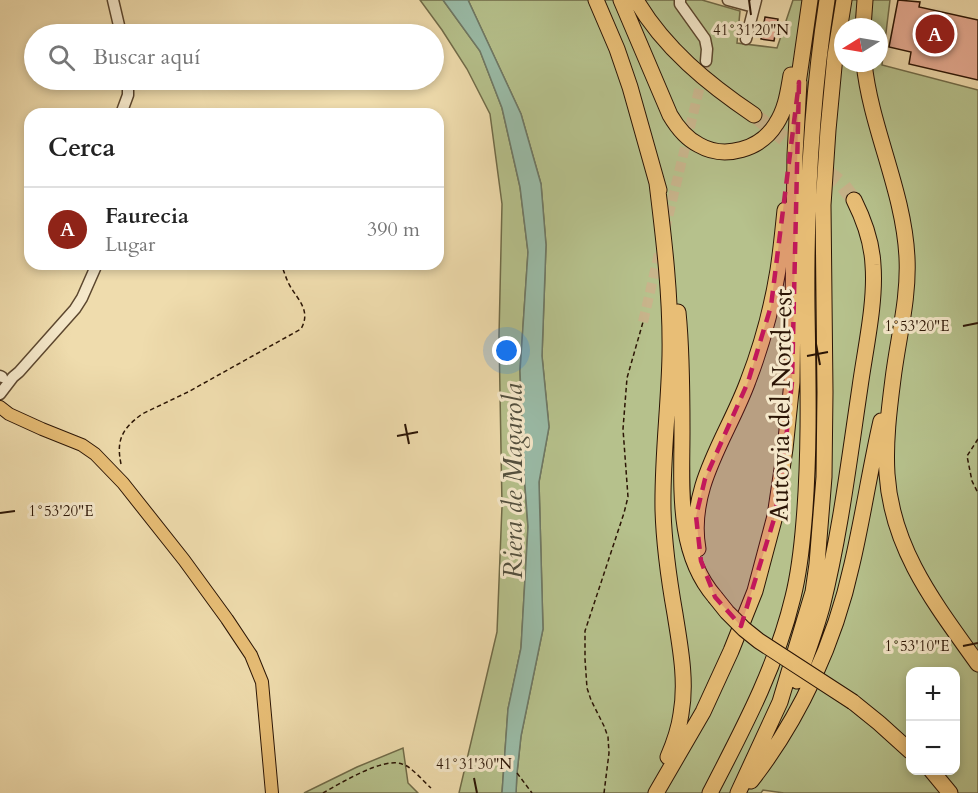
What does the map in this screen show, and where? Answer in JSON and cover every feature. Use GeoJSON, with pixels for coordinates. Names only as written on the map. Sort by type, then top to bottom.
{"type":"FeatureCollection","features":[{"type":"Feature","properties":{"kind":"highway"},"geometry":{"type":"LineString","coordinates":[[596,0],[630,87],[665,210],[682,347],[682,488],[685,530],[697,570],[715,597],[744,629],[853,702],[906,747]]}},
{"type":"Feature","properties":{"kind":"highway"},"geometry":{"type":"LineString","coordinates":[[621,0],[674,123],[700,146],[724,152],[744,149],[760,141],[776,124],[788,93],[800,18],[810,0]]}},
{"type":"Feature","properties":{"kind":"highway"},"geometry":{"type":"LineString","coordinates":[[636,0],[658,31],[698,73],[754,115]]}},
{"type":"Feature","properties":{"kind":"highway"},"geometry":{"type":"LineString","coordinates":[[656,793],[703,712],[731,651],[755,591],[775,516],[792,382],[795,155],[799,82],[810,0]]}},
{"type":"Feature","properties":{"kind":"highway","name":"Autovia del Nord-est"},"geometry":{"type":"LineString","coordinates":[[710,793],[761,692],[785,628],[799,565],[808,477],[807,297],[810,151],[819,49],[827,0]]}},
{"type":"Feature","properties":{"kind":"highway","name":"Autovia del Nord-est"},"geometry":{"type":"LineString","coordinates":[[740,793],[789,676],[813,592],[817,564],[824,477],[823,206],[835,56],[844,0]]}},
{"type":"Feature","properties":{"kind":"highway"},"geometry":{"type":"LineString","coordinates":[[864,18],[865,0]]}},
{"type":"Feature","properties":{"kind":"highway"},"geometry":{"type":"LineString","coordinates":[[866,72],[872,105],[898,198],[907,257],[905,306],[893,378],[886,462],[890,500],[909,559],[937,607],[978,664]]}},
{"type":"Feature","properties":{"kind":"highway"},"geometry":{"type":"LineString","coordinates":[[715,597],[699,552],[696,516],[705,479],[748,382],[771,306],[779,260],[794,105],[799,82]]}},
{"type":"Feature","properties":{"kind":"highway"},"geometry":{"type":"LineString","coordinates":[[652,793],[675,741],[683,690],[663,511],[663,470],[670,356],[669,309],[657,183]]}},
{"type":"Feature","properties":{"kind":"highway"},"geometry":{"type":"LineString","coordinates":[[757,754],[784,711],[805,660],[821,610],[835,549],[873,293],[873,263],[870,247],[863,220],[854,200]]}},
{"type":"Feature","properties":{"kind":"highway"},"geometry":{"type":"LineString","coordinates":[[740,793],[770,756],[789,725],[826,649],[852,565],[885,402],[893,378]]}},
{"type":"Feature","properties":{"kind":"highway"},"geometry":{"type":"LineString","coordinates":[[934,775],[950,793]]}},
{"type":"Feature","properties":{"kind":"main road"},"geometry":{"type":"LineString","coordinates":[[0,407],[9,414],[95,453],[123,483],[196,576],[252,655],[264,692],[272,793]]}},
{"type":"Feature","properties":{"kind":"street"},"geometry":{"type":"LineString","coordinates":[[113,0],[119,24]]}},
{"type":"Feature","properties":{"kind":"street"},"geometry":{"type":"LineString","coordinates":[[680,0],[705,39],[706,61]]}},
{"type":"Feature","properties":{"kind":"street"},"geometry":{"type":"LineString","coordinates":[[728,0],[755,4],[746,39]]}},
{"type":"Feature","properties":{"kind":"street"},"geometry":{"type":"LineString","coordinates":[[123,108],[128,90]]}},
{"type":"Feature","properties":{"kind":"street"},"geometry":{"type":"LineString","coordinates":[[0,394],[4,377],[19,372],[75,309],[94,270]]}},
{"type":"Feature","properties":{"kind":"path"},"geometry":{"type":"LineString","coordinates":[[123,483],[119,451],[123,432],[131,423],[142,414],[188,392],[301,329],[305,311],[288,284],[283,270]]}},
{"type":"Feature","properties":{"kind":"path"},"geometry":{"type":"LineString","coordinates":[[604,793],[609,753],[608,737],[588,688],[585,631],[628,497],[623,429],[627,378],[643,322]]}},
{"type":"Feature","properties":{"kind":"path"},"geometry":{"type":"LineString","coordinates":[[978,439],[967,456],[972,481],[978,494]]}},
{"type":"Feature","properties":{"kind":"path"},"geometry":{"type":"LineString","coordinates":[[323,793],[349,778],[390,762],[404,764],[431,788]]}},
{"type":"Feature","properties":{"kind":"path"},"geometry":{"type":"LineString","coordinates":[[516,773],[532,793]]}},
{"type":"Feature","properties":{"kind":"highlighted area"},"geometry":{"type":"Polygon","coordinates":[[[799,82],[792,382],[775,516],[741,626],[715,597],[701,561],[696,516],[705,479],[748,382],[771,306],[799,82]]]}},
{"type":"Feature","properties":{"kind":"green space"},"geometry":{"type":"Polygon","coordinates":[[[420,0],[443,0],[480,51],[502,108],[520,187],[528,252],[520,371],[528,527],[521,648],[508,709],[502,793],[459,793],[497,632],[502,506],[499,336],[502,204],[490,114],[467,69],[444,33],[444,24],[438,24],[420,0]]]}},
{"type":"Feature","properties":{"kind":"green space"},"geometry":{"type":"Polygon","coordinates":[[[468,0],[702,0],[740,11],[737,43],[777,48],[793,0],[890,0],[888,18],[834,18],[834,72],[888,72],[888,67],[978,90],[978,793],[784,793],[763,790],[761,793],[516,793],[521,736],[543,629],[539,482],[549,427],[542,356],[546,245],[541,184],[521,114],[468,0]]]}},
{"type":"Feature","properties":{"kind":"green space"},"geometry":{"type":"Polygon","coordinates":[[[403,748],[408,783],[418,793],[304,793],[357,767],[403,748]]]}},
{"type":"Feature","properties":{"kind":"shaded area"},"geometry":{"type":"Polygon","coordinates":[[[443,0],[468,0],[521,114],[541,184],[546,245],[542,356],[549,427],[539,482],[543,629],[521,736],[516,793],[502,793],[508,709],[521,648],[528,527],[520,371],[528,252],[520,187],[502,108],[480,51],[443,0]]]}},
{"type":"Feature","properties":{"kind":"building"},"geometry":{"type":"Polygon","coordinates":[[[898,0],[920,2],[919,7],[978,20],[978,80],[909,64],[911,52],[889,47],[898,0]]]}},
{"type":"Feature","properties":{"kind":"building"},"geometry":{"type":"Polygon","coordinates":[[[765,17],[778,19],[774,41],[761,39],[765,17]]]}},
{"type":"Feature","properties":{"kind":"tunnel"},"geometry":{"type":"LineString","coordinates":[[665,230],[706,61]]}},
{"type":"Feature","properties":{"kind":"tunnel"},"geometry":{"type":"LineString","coordinates":[[754,115],[841,183],[854,200]]}},
{"type":"Feature","properties":{"kind":"tunnel"},"geometry":{"type":"LineString","coordinates":[[643,322],[661,245]]}},
{"type":"Feature","properties":{"kind":"place","name":"Faurecia"},"geometry":{"type":"Point","coordinates":[935,34]}},
{"type":"Feature","properties":{"kind":"water label","name":"Riera de Magarola"},"geometry":{"type":"Point","coordinates":[513,481]}}]}
